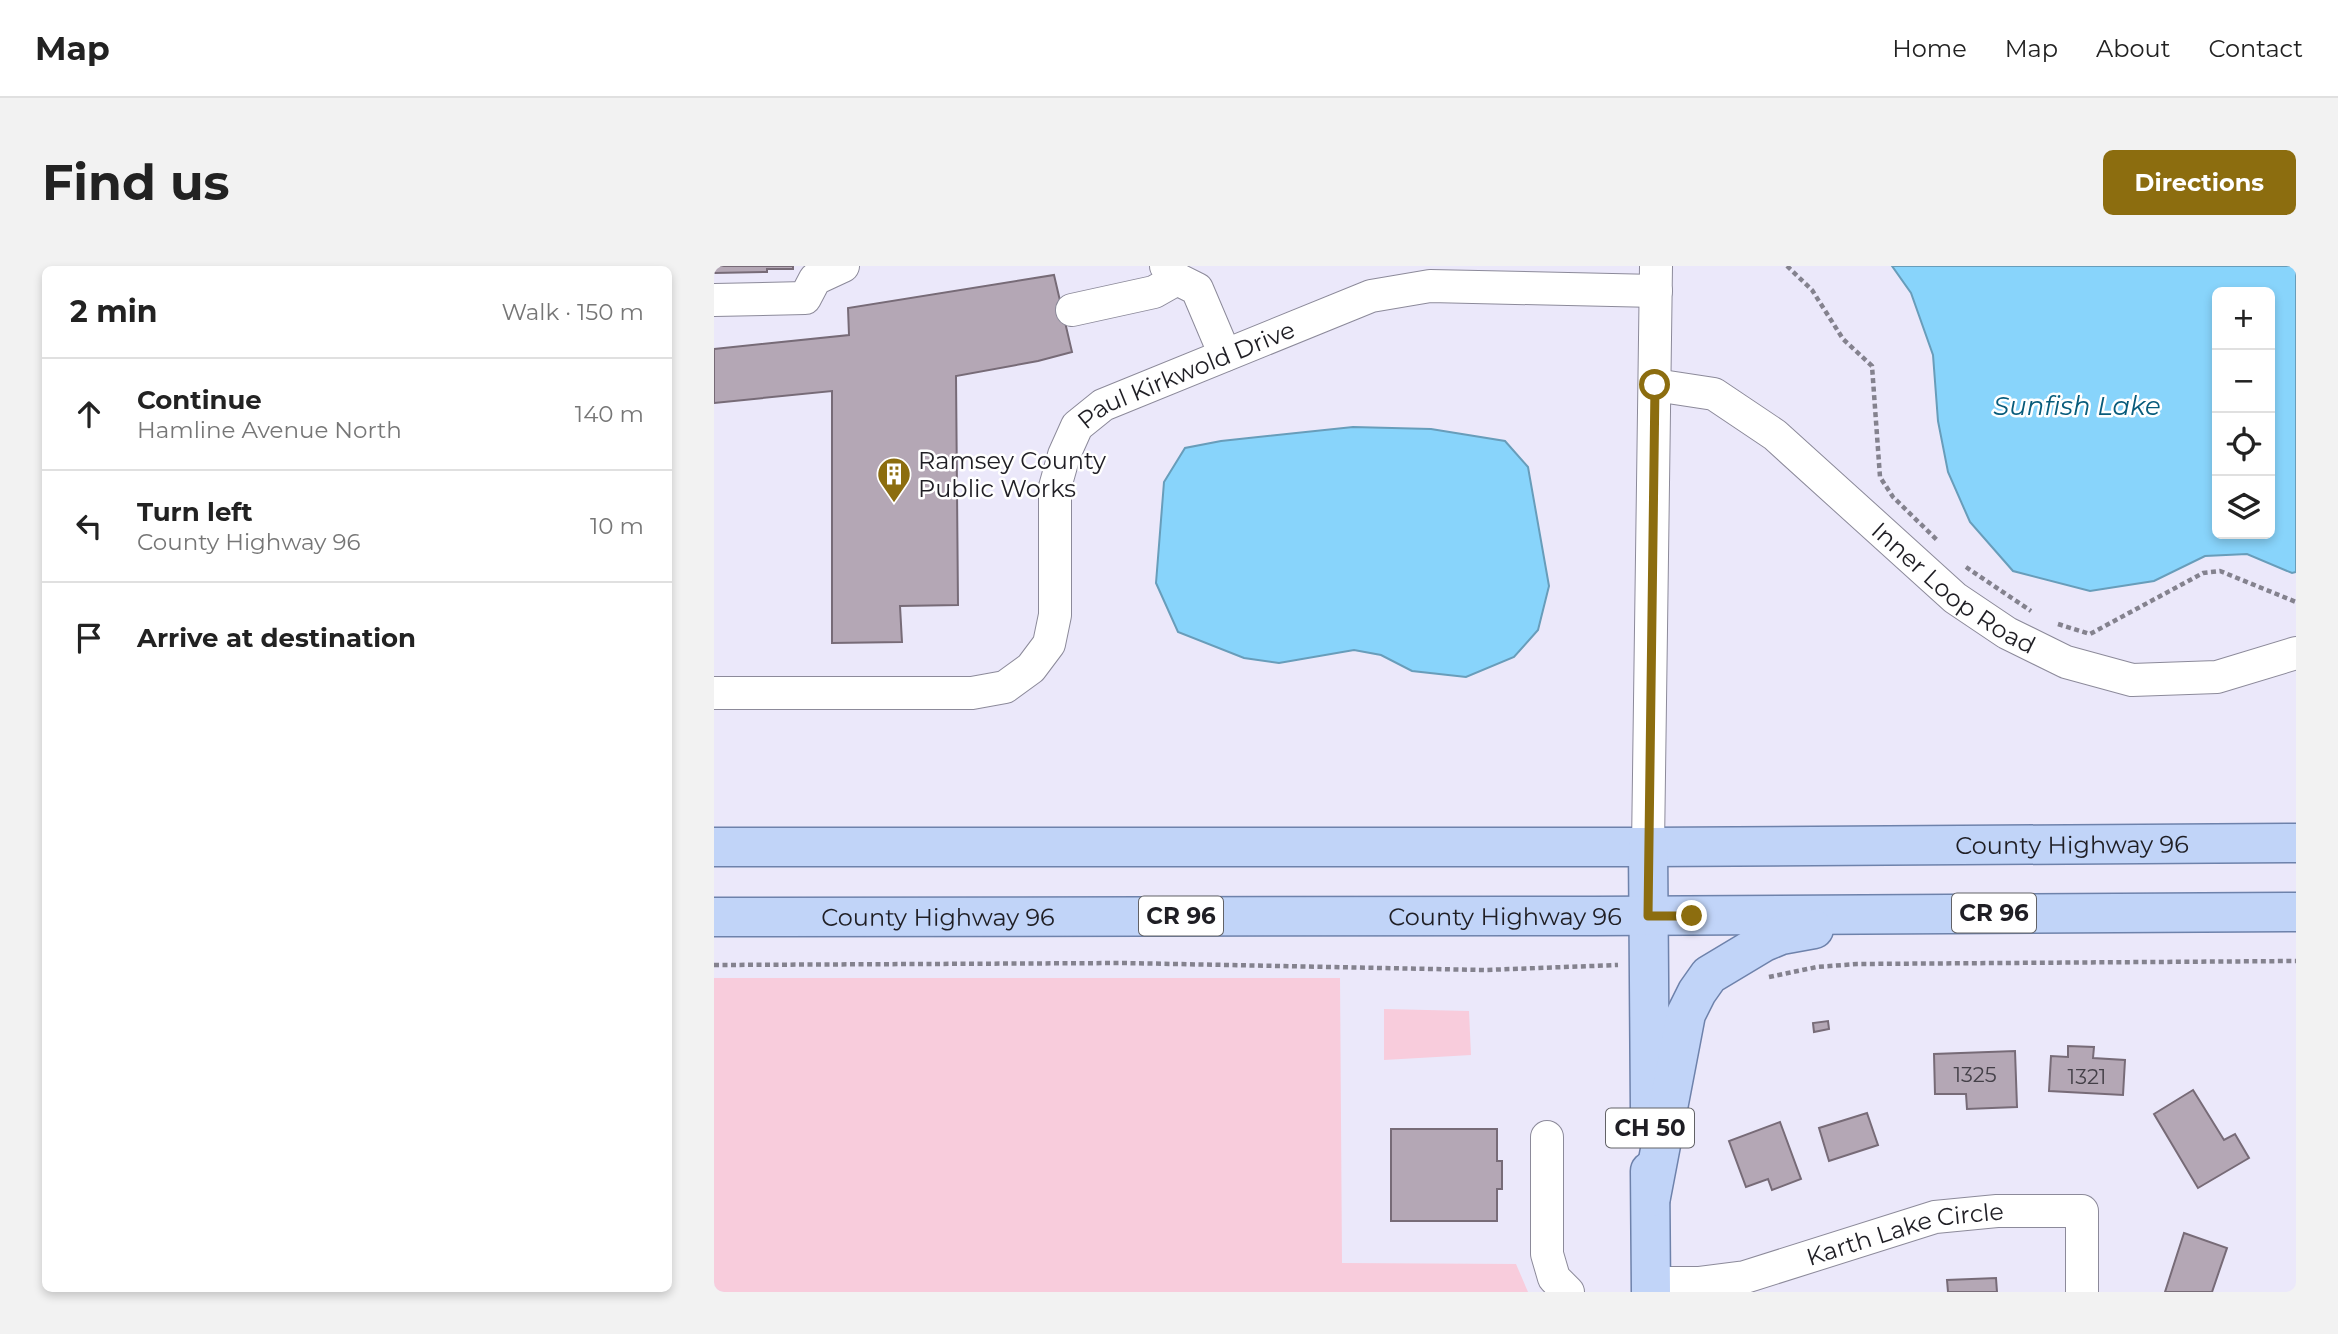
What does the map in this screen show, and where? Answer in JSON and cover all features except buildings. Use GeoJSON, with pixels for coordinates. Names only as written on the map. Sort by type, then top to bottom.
{"type":"FeatureCollection","features":[{"type":"Feature","properties":{"kind":"main road","name":"County Highway 96"},"geometry":{"type":"LineString","coordinates":[[714,848],[2296,843]]}},
{"type":"Feature","properties":{"kind":"main road","name":"CH 50"},"geometry":{"type":"LineString","coordinates":[[1648,847],[1651,1287]]}},
{"type":"Feature","properties":{"kind":"main road","name":"County Highway 96"},"geometry":{"type":"LineString","coordinates":[[714,916],[1648,916],[2296,912]]}},
{"type":"Feature","properties":{"kind":"main road"},"geometry":{"type":"LineString","coordinates":[[1651,1198],[1686,1014],[1709,975],[1747,951],[1781,935],[1913,914]]}},
{"type":"Feature","properties":{"kind":"street"},"geometry":{"type":"LineString","coordinates":[[714,300],[805,298],[815,279],[843,266]]}},
{"type":"Feature","properties":{"kind":"street"},"geometry":{"type":"LineString","coordinates":[[1072,310],[1154,292],[1171,272],[1197,289],[1214,360]]}},
{"type":"Feature","properties":{"kind":"street"},"geometry":{"type":"LineString","coordinates":[[1648,847],[1656,279]]}},
{"type":"Feature","properties":{"kind":"street","name":"Paul Kirkwold Drive"},"geometry":{"type":"LineString","coordinates":[[714,693],[972,693],[1005,687],[1031,668],[1049,644],[1055,615],[1055,487],[1077,426],[1103,405],[1371,296],[1430,286],[1656,279]]}},
{"type":"Feature","properties":{"kind":"street","name":"Inner Loop Road"},"geometry":{"type":"LineString","coordinates":[[1655,385],[1714,394],[1765,428],[1955,598],[2007,633],[2066,662],[2132,680],[2217,677],[2296,653]]}},
{"type":"Feature","properties":{"kind":"street"},"geometry":{"type":"LineString","coordinates":[[1547,1137],[1547,1254],[1554,1278],[1568,1292]]}},
{"type":"Feature","properties":{"kind":"street","name":"Karth Lake Circle"},"geometry":{"type":"LineString","coordinates":[[1651,1287],[1745,1277],[1935,1217],[1997,1211],[2082,1211],[2082,1292]]}},
{"type":"Feature","properties":{"kind":"path"},"geometry":{"type":"LineString","coordinates":[[1787,266],[1812,290],[1843,339],[1872,366],[1880,477],[1893,497],[1942,545]]}},
{"type":"Feature","properties":{"kind":"path"},"geometry":{"type":"LineString","coordinates":[[1962,564],[2035,613]]}},
{"type":"Feature","properties":{"kind":"path"},"geometry":{"type":"LineString","coordinates":[[2057,624],[2091,634],[2203,573],[2220,571],[2296,601]]}},
{"type":"Feature","properties":{"kind":"path"},"geometry":{"type":"LineString","coordinates":[[1762,978],[1817,967],[1857,964],[2296,961]]}},
{"type":"Feature","properties":{"kind":"path"},"geometry":{"type":"LineString","coordinates":[[714,965],[1137,963],[1485,970],[1580,968],[1591,965]]}},
{"type":"Feature","properties":{"kind":"shaded area"},"geometry":{"type":"Polygon","coordinates":[[[714,978],[1340,978],[1342,1263],[1516,1264],[1528,1292],[714,1292],[714,978]]]}},
{"type":"Feature","properties":{"kind":"shaded area"},"geometry":{"type":"Polygon","coordinates":[[[1384,1009],[1469,1011],[1471,1055],[1384,1060],[1384,1009]]]}},
{"type":"Feature","properties":{"kind":"water","name":"Sunfish Lake"},"geometry":{"type":"Polygon","coordinates":[[[1892,266],[2296,266],[2296,572],[2292,573],[2247,554],[2205,556],[2154,581],[2090,591],[2013,571],[1970,522],[1948,472],[1938,421],[1933,355],[1911,293],[1892,266]]]}},
{"type":"Feature","properties":{"kind":"water"},"geometry":{"type":"Polygon","coordinates":[[[1353,427],[1431,429],[1505,441],[1528,467],[1549,586],[1538,630],[1514,657],[1466,677],[1412,671],[1381,655],[1354,650],[1279,663],[1244,658],[1178,632],[1156,583],[1164,482],[1185,448],[1221,441],[1353,427]]]}},
{"type":"Feature","properties":{"kind":"place","name":"Ramsey County Public Works"},"geometry":{"type":"Point","coordinates":[894,504]}},
{"type":"Feature","properties":{"kind":"route"},"geometry":{"type":"LineString","coordinates":[[1655,385],[1648,916],[1692,916]]}}]}
